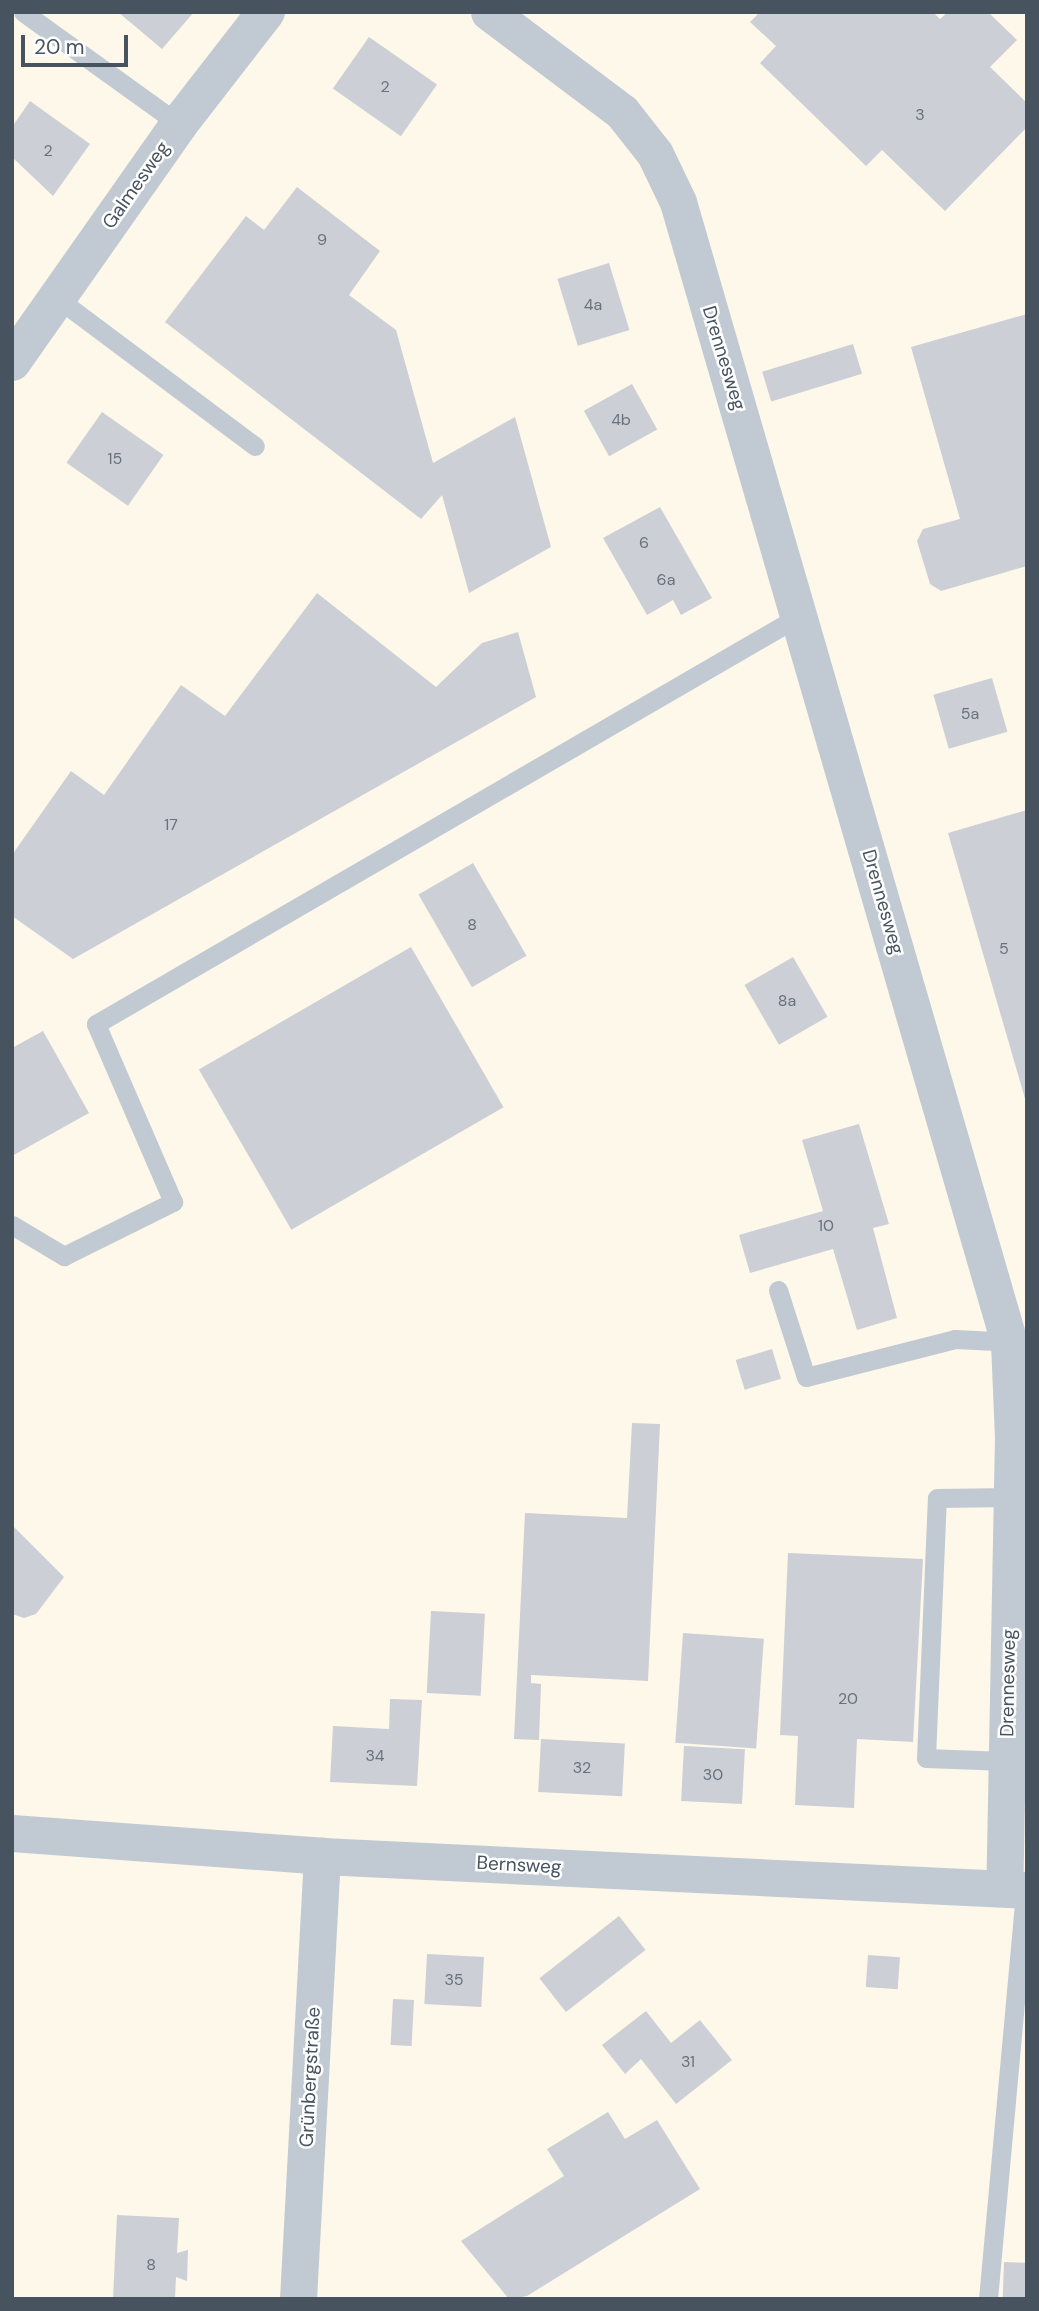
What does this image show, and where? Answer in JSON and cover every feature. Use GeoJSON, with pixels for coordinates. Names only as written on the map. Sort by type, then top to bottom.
{"type":"FeatureCollection","features":[{"type":"Feature","properties":{"kind":"street","name":"Galmesweg"},"geometry":{"type":"LineString","coordinates":[[12,362],[179,124],[266,12]]}},
{"type":"Feature","properties":{"kind":"street","name":"Drennesweg"},"geometry":{"type":"LineString","coordinates":[[489,12],[622,112],[666,174],[801,615],[1018,1343],[1012,1497],[1019,1565],[1006,1761],[1018,1889]]}},
{"type":"Feature","properties":{"kind":"street","name":"Bernsweg"},"geometry":{"type":"LineString","coordinates":[[12,1833],[322,1856],[1018,1889]]}},
{"type":"Feature","properties":{"kind":"street","name":"Grünbergstraße"},"geometry":{"type":"LineString","coordinates":[[298,2299],[322,1856]]}},
{"type":"Feature","properties":{"kind":"lane"},"geometry":{"type":"LineString","coordinates":[[23,12],[179,124]]}},
{"type":"Feature","properties":{"kind":"lane"},"geometry":{"type":"LineString","coordinates":[[57,298],[255,446]]}},
{"type":"Feature","properties":{"kind":"lane"},"geometry":{"type":"LineString","coordinates":[[12,1226],[64,1256],[173,1202],[96,1024],[801,615]]}},
{"type":"Feature","properties":{"kind":"lane"},"geometry":{"type":"LineString","coordinates":[[778,1290],[806,1377],[955,1339],[1018,1343]]}},
{"type":"Feature","properties":{"kind":"lane"},"geometry":{"type":"LineString","coordinates":[[1006,1761],[926,1758],[937,1498],[1012,1497]]}},
{"type":"Feature","properties":{"kind":"lane"},"geometry":{"type":"LineString","coordinates":[[988,2299],[1018,1889]]}},
{"type":"Feature","properties":{"kind":"shaded area"},"geometry":{"type":"Polygon","coordinates":[[[12,12],[1027,12],[1027,2299],[12,2299],[12,12]]]}},
{"type":"Feature","properties":{"kind":"building"},"geometry":{"type":"Polygon","coordinates":[[[118,12],[194,12],[162,49],[118,12]]]}},
{"type":"Feature","properties":{"kind":"building"},"geometry":{"type":"Polygon","coordinates":[[[760,12],[933,12],[940,19],[948,12],[988,12],[1017,40],[990,67],[1027,103],[1027,127],[945,211],[882,150],[866,166],[760,63],[776,46],[750,22],[760,12]]]}},
{"type":"Feature","properties":{"kind":"building"},"geometry":{"type":"Polygon","coordinates":[[[369,37],[437,85],[401,136],[333,89],[369,37]]]}},
{"type":"Feature","properties":{"kind":"building"},"geometry":{"type":"Polygon","coordinates":[[[30,101],[90,144],[53,196],[12,157],[12,127],[30,101]]]}},
{"type":"Feature","properties":{"kind":"building"},"geometry":{"type":"Polygon","coordinates":[[[297,187],[380,251],[349,295],[396,330],[433,463],[515,417],[551,547],[469,593],[442,495],[421,519],[165,322],[246,216],[264,230],[297,187]]]}},
{"type":"Feature","properties":{"kind":"building"},"geometry":{"type":"Polygon","coordinates":[[[609,263],[629,330],[578,346],[557,279],[609,263]]]}},
{"type":"Feature","properties":{"kind":"building"},"geometry":{"type":"Polygon","coordinates":[[[1027,314],[1027,566],[941,591],[930,584],[917,541],[923,529],[960,519],[911,347],[1027,314]]]}},
{"type":"Feature","properties":{"kind":"building"},"geometry":{"type":"Polygon","coordinates":[[[853,344],[862,374],[771,401],[762,372],[853,344]]]}},
{"type":"Feature","properties":{"kind":"building"},"geometry":{"type":"Polygon","coordinates":[[[632,384],[657,429],[609,456],[584,411],[632,384]]]}},
{"type":"Feature","properties":{"kind":"building"},"geometry":{"type":"Polygon","coordinates":[[[102,412],[163,455],[128,506],[66,463],[102,412]]]}},
{"type":"Feature","properties":{"kind":"building"},"geometry":{"type":"Polygon","coordinates":[[[660,507],[712,598],[681,615],[673,600],[647,615],[603,538],[660,507]]]}},
{"type":"Feature","properties":{"kind":"building"},"geometry":{"type":"Polygon","coordinates":[[[317,593],[436,687],[482,643],[518,632],[536,697],[73,959],[12,916],[12,855],[71,771],[104,795],[181,685],[225,716],[317,593]]]}},
{"type":"Feature","properties":{"kind":"building"},"geometry":{"type":"Polygon","coordinates":[[[992,678],[1007,732],[949,749],[933,695],[992,678]]]}},
{"type":"Feature","properties":{"kind":"building"},"geometry":{"type":"Polygon","coordinates":[[[1027,810],[1027,1102],[1026,1102],[948,833],[1027,810]]]}},
{"type":"Feature","properties":{"kind":"building"},"geometry":{"type":"Polygon","coordinates":[[[473,863],[526,956],[472,987],[418,894],[473,863]]]}},
{"type":"Feature","properties":{"kind":"building"},"geometry":{"type":"Polygon","coordinates":[[[411,947],[504,1107],[291,1230],[199,1070],[411,947]]]}},
{"type":"Feature","properties":{"kind":"building"},"geometry":{"type":"Polygon","coordinates":[[[793,957],[827,1017],[779,1045],[745,985],[793,957]]]}},
{"type":"Feature","properties":{"kind":"building"},"geometry":{"type":"Polygon","coordinates":[[[43,1031],[89,1113],[12,1156],[12,1048],[43,1031]]]}},
{"type":"Feature","properties":{"kind":"building"},"geometry":{"type":"Polygon","coordinates":[[[859,1124],[889,1224],[873,1228],[897,1318],[857,1330],[833,1249],[750,1273],[739,1235],[823,1211],[802,1140],[859,1124]]]}},
{"type":"Feature","properties":{"kind":"building"},"geometry":{"type":"Polygon","coordinates":[[[772,1349],[781,1379],[745,1390],[736,1360],[772,1349]]]}},
{"type":"Feature","properties":{"kind":"building"},"geometry":{"type":"Polygon","coordinates":[[[632,1423],[660,1424],[648,1681],[531,1675],[531,1683],[541,1684],[539,1740],[514,1739],[525,1513],[627,1518],[632,1423]]]}},
{"type":"Feature","properties":{"kind":"building"},"geometry":{"type":"Polygon","coordinates":[[[12,1525],[64,1577],[36,1614],[24,1618],[12,1614],[12,1525]]]}},
{"type":"Feature","properties":{"kind":"building"},"geometry":{"type":"Polygon","coordinates":[[[788,1553],[923,1559],[913,1742],[857,1739],[854,1808],[795,1805],[798,1736],[780,1735],[788,1553]]]}},
{"type":"Feature","properties":{"kind":"building"},"geometry":{"type":"Polygon","coordinates":[[[431,1611],[485,1614],[481,1696],[427,1693],[431,1611]]]}},
{"type":"Feature","properties":{"kind":"building"},"geometry":{"type":"Polygon","coordinates":[[[683,1633],[764,1639],[756,1748],[675,1743],[683,1633]]]}},
{"type":"Feature","properties":{"kind":"building"},"geometry":{"type":"Polygon","coordinates":[[[390,1699],[422,1700],[417,1786],[330,1782],[333,1726],[389,1729],[390,1699]]]}},
{"type":"Feature","properties":{"kind":"building"},"geometry":{"type":"Polygon","coordinates":[[[541,1739],[625,1743],[622,1796],[538,1792],[541,1739]]]}},
{"type":"Feature","properties":{"kind":"building"},"geometry":{"type":"Polygon","coordinates":[[[684,1746],[745,1749],[742,1804],[681,1801],[684,1746]]]}},
{"type":"Feature","properties":{"kind":"building"},"geometry":{"type":"Polygon","coordinates":[[[619,1916],[645,1950],[566,2012],[539,1978],[619,1916]]]}},
{"type":"Feature","properties":{"kind":"building"},"geometry":{"type":"Polygon","coordinates":[[[427,1954],[484,1957],[481,2007],[424,2004],[427,1954]]]}},
{"type":"Feature","properties":{"kind":"building"},"geometry":{"type":"Polygon","coordinates":[[[868,1955],[900,1957],[898,1989],[866,1987],[868,1955]]]}},
{"type":"Feature","properties":{"kind":"building"},"geometry":{"type":"Polygon","coordinates":[[[393,1999],[414,2000],[412,2046],[391,2045],[393,1999]]]}},
{"type":"Feature","properties":{"kind":"building"},"geometry":{"type":"Polygon","coordinates":[[[646,2011],[671,2043],[700,2020],[732,2060],[676,2104],[641,2059],[625,2074],[602,2045],[646,2011]]]}},
{"type":"Feature","properties":{"kind":"building"},"geometry":{"type":"Polygon","coordinates":[[[608,2112],[625,2139],[657,2120],[700,2189],[527,2296],[509,2299],[461,2241],[564,2176],[547,2149],[608,2112]]]}},
{"type":"Feature","properties":{"kind":"building"},"geometry":{"type":"Polygon","coordinates":[[[117,2215],[179,2218],[177,2253],[188,2250],[187,2281],[176,2277],[175,2299],[113,2299],[117,2215]]]}},
{"type":"Feature","properties":{"kind":"building"},"geometry":{"type":"Polygon","coordinates":[[[1004,2262],[1027,2263],[1026,2299],[1003,2299],[1004,2262]]]}}]}
